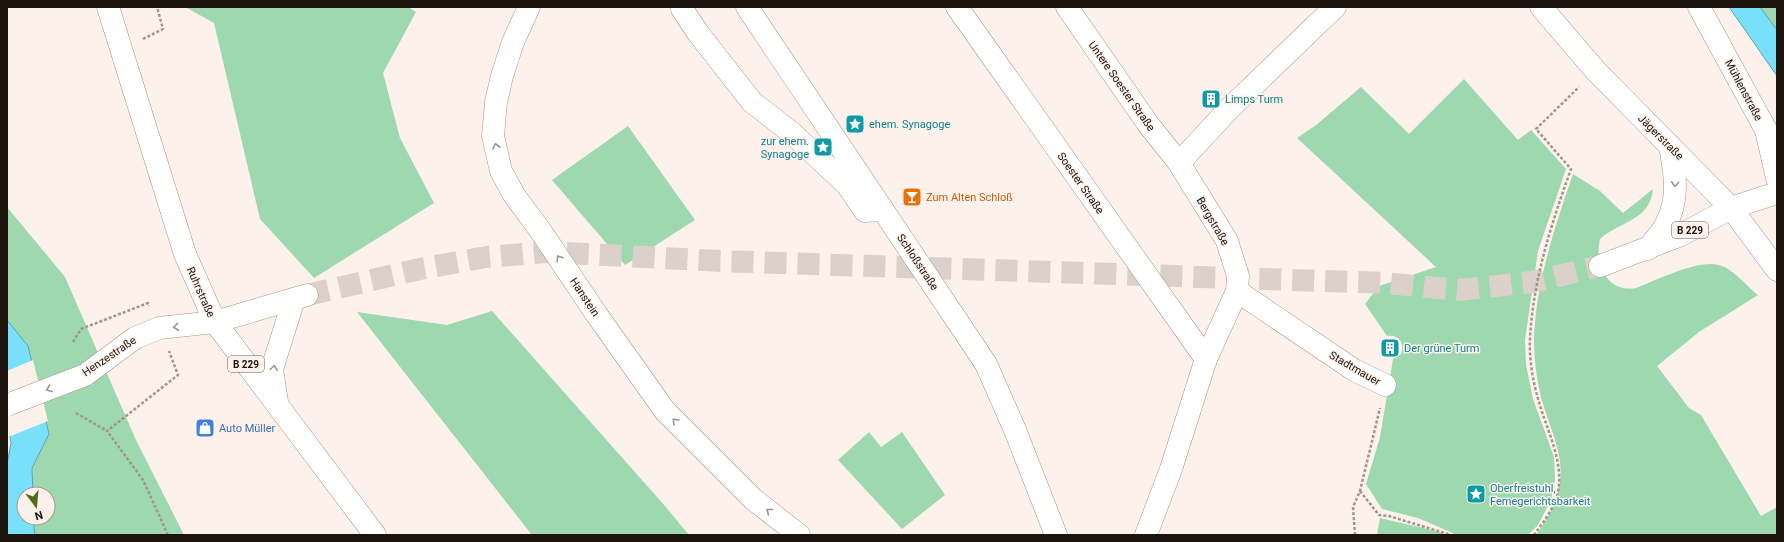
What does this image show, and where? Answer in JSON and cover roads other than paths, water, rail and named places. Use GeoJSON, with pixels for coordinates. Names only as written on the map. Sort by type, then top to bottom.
{"type":"FeatureCollection","features":[{"type":"Feature","properties":{"kind":"street","name":"Ruhrstraße"},"geometry":{"type":"LineString","coordinates":[[108,7],[185,254],[215,322],[375,535]]}},
{"type":"Feature","properties":{"kind":"street","name":"Hanstein"},"geometry":{"type":"LineString","coordinates":[[529,7],[513,42],[502,76],[496,102],[493,136],[501,171],[514,195],[666,411],[753,499],[799,535]]}},
{"type":"Feature","properties":{"kind":"street","name":"Schloßstraße"},"geometry":{"type":"LineString","coordinates":[[747,7],[986,364],[1015,430],[1056,535]]}},
{"type":"Feature","properties":{"kind":"street","name":"Soester Straße"},"geometry":{"type":"LineString","coordinates":[[957,7],[1206,359]]}},
{"type":"Feature","properties":{"kind":"street","name":"Untere Soester Straße"},"geometry":{"type":"LineString","coordinates":[[1067,7],[1148,124],[1179,163]]}},
{"type":"Feature","properties":{"kind":"street"},"geometry":{"type":"LineString","coordinates":[[1179,163],[1228,110],[1335,7]]}},
{"type":"Feature","properties":{"kind":"street","name":"Jägerstraße"},"geometry":{"type":"LineString","coordinates":[[1541,7],[1596,71],[1731,208],[1777,270]]}},
{"type":"Feature","properties":{"kind":"street","name":"Mühlenstraße"},"geometry":{"type":"LineString","coordinates":[[1699,7],[1766,130],[1777,178]]}},
{"type":"Feature","properties":{"kind":"street"},"geometry":{"type":"LineString","coordinates":[[682,10],[752,102],[792,133],[848,186],[865,211],[883,210]]}},
{"type":"Feature","properties":{"kind":"street"},"geometry":{"type":"LineString","coordinates":[[1648,249],[1665,226],[1674,201],[1676,178],[1670,146]]}},
{"type":"Feature","properties":{"kind":"street","name":"Bergstraße"},"geometry":{"type":"LineString","coordinates":[[1146,535],[1171,469],[1206,359],[1236,291],[1238,276],[1227,241],[1179,163]]}},
{"type":"Feature","properties":{"kind":"street"},"geometry":{"type":"LineString","coordinates":[[1731,208],[1777,193]]}},
{"type":"Feature","properties":{"kind":"street","name":"B 229"},"geometry":{"type":"LineString","coordinates":[[1600,266],[1648,249],[1681,235],[1731,208]]}},
{"type":"Feature","properties":{"kind":"street","name":"Stadtmauer"},"geometry":{"type":"LineString","coordinates":[[1236,291],[1354,370],[1385,385]]}},
{"type":"Feature","properties":{"kind":"street","name":"Henzestraße"},"geometry":{"type":"LineString","coordinates":[[7,405],[85,375],[135,338],[159,328],[215,322],[300,297],[284,334],[272,369],[278,406]]}},
{"type":"Feature","properties":{"kind":"water"},"geometry":{"type":"Polygon","coordinates":[[[1729,7],[1760,7],[1777,30],[1777,76],[1729,7]]]}},
{"type":"Feature","properties":{"kind":"water"},"geometry":{"type":"Polygon","coordinates":[[[7,320],[28,346],[49,434],[32,468],[33,486],[16,486],[16,526],[34,526],[35,535],[7,535],[7,464],[11,443],[7,420],[7,320]]]}},
{"type":"Feature","properties":{"kind":"tunnel"},"geometry":{"type":"LineString","coordinates":[[307,295],[420,269],[486,257],[548,252],[720,261],[1385,283],[1459,290],[1532,282],[1600,266]]}},
{"type":"Feature","properties":{"kind":"place","name":"Limps Turm"},"geometry":{"type":"Point","coordinates":[1211,99]}},
{"type":"Feature","properties":{"kind":"place","name":"ehem. Synagoge"},"geometry":{"type":"Point","coordinates":[855,124]}},
{"type":"Feature","properties":{"kind":"place","name":"zur ehem. Synagoge"},"geometry":{"type":"Point","coordinates":[823,147]}},
{"type":"Feature","properties":{"kind":"place","name":"Zum Alten Schloß"},"geometry":{"type":"Point","coordinates":[912,197]}},
{"type":"Feature","properties":{"kind":"place","name":"Der grüne Turm"},"geometry":{"type":"Point","coordinates":[1390,348]}},
{"type":"Feature","properties":{"kind":"place","name":"Auto Müller"},"geometry":{"type":"Point","coordinates":[205,428]}},
{"type":"Feature","properties":{"kind":"place","name":"Oberfreistuhl, Femegerichtsbarkeit"},"geometry":{"type":"Point","coordinates":[1476,494]}}]}
